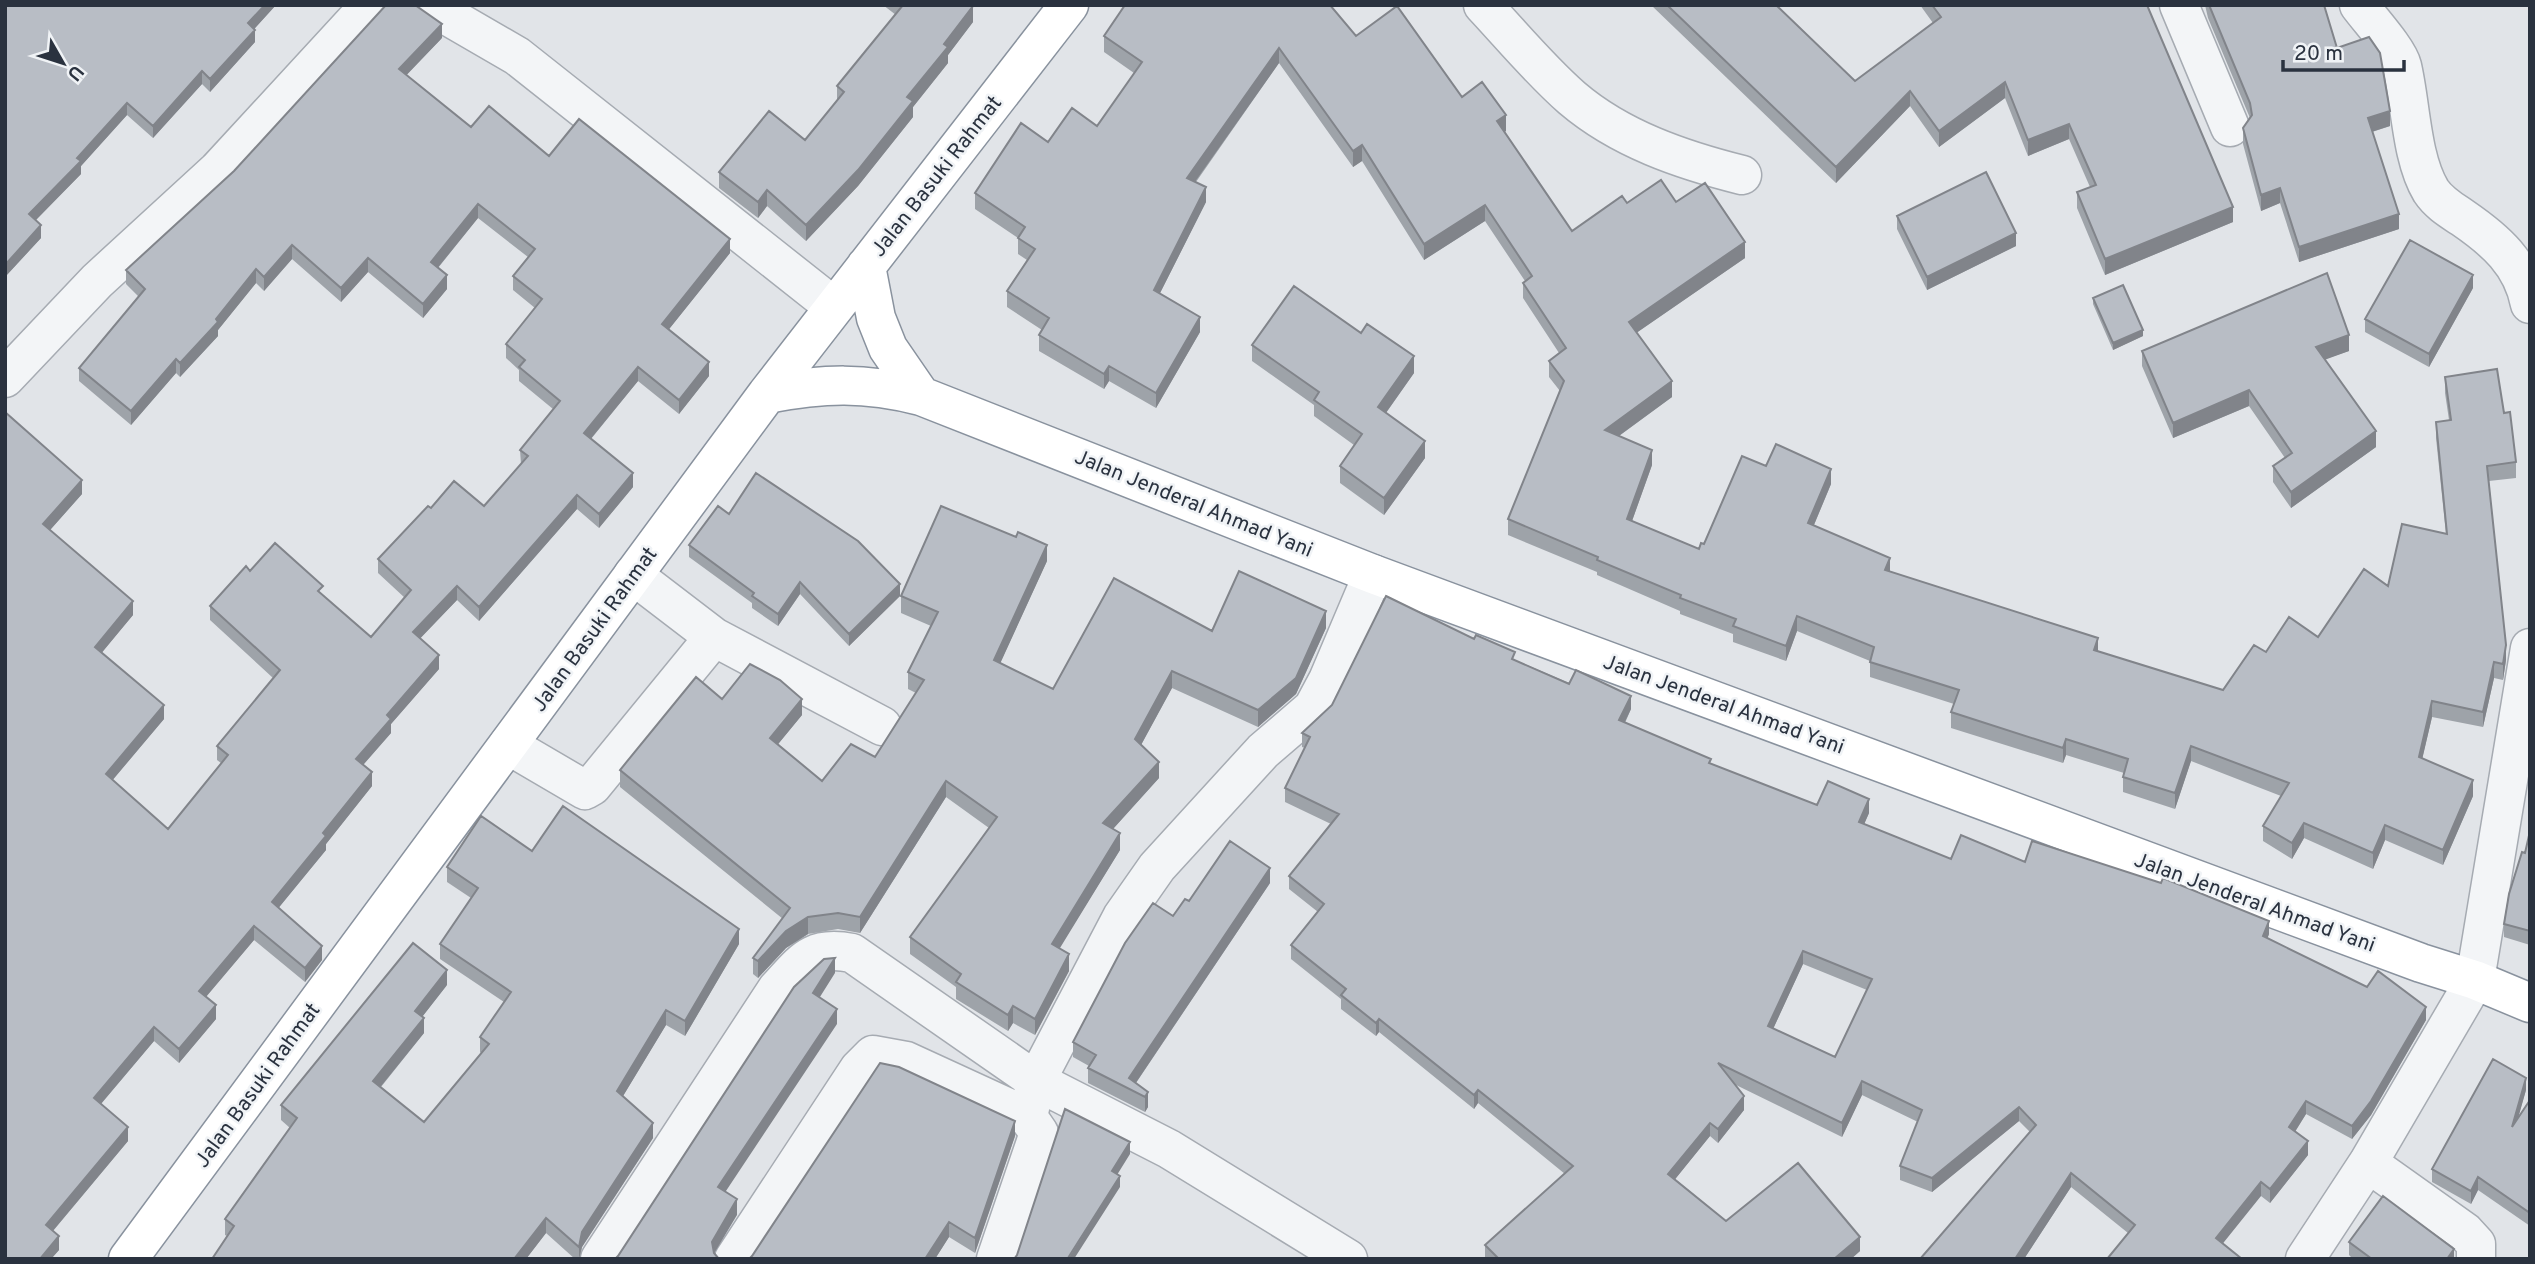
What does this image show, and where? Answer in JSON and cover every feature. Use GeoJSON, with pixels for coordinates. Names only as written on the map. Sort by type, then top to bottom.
{"type":"FeatureCollection","features":[{"type":"Feature","properties":{"kind":"highway","name":"Jalan Basuki Rahmat"},"geometry":{"type":"LineString","coordinates":[[136,1256],[767,394],[1069,5]]}},
{"type":"Feature","properties":{"kind":"highway"},"geometry":{"type":"LineString","coordinates":[[866,266],[876,318],[888,348],[922,396]]}},
{"type":"Feature","properties":{"kind":"highway","name":"Jalan Jenderal Ahmad Yani"},"geometry":{"type":"LineString","coordinates":[[767,394],[843,383],[881,386],[922,396],[1373,574],[2394,953],[2475,980],[2530,1003]]}},
{"type":"Feature","properties":{"kind":"street"},"geometry":{"type":"LineString","coordinates":[[5,378],[97,281],[218,170],[370,5]]}},
{"type":"Feature","properties":{"kind":"street"},"geometry":{"type":"LineString","coordinates":[[429,5],[517,56],[833,306]]}},
{"type":"Feature","properties":{"kind":"street"},"geometry":{"type":"LineString","coordinates":[[1483,5],[1573,99],[1634,138],[1690,162],[1742,175]]}},
{"type":"Feature","properties":{"kind":"street"},"geometry":{"type":"LineString","coordinates":[[2179,5],[2230,127]]}},
{"type":"Feature","properties":{"kind":"street"},"geometry":{"type":"LineString","coordinates":[[2359,5],[2401,63],[2407,103],[2430,188],[2439,201],[2496,241],[2512,261],[2527,289],[2530,304]]}},
{"type":"Feature","properties":{"kind":"street"},"geometry":{"type":"LineString","coordinates":[[996,1259],[1039,1133],[1032,1099],[1122,917],[1157,867],[1263,751],[1313,708],[1328,680],[1373,574]]}},
{"type":"Feature","properties":{"kind":"street"},"geometry":{"type":"LineString","coordinates":[[634,575],[714,637],[882,726]]}},
{"type":"Feature","properties":{"kind":"street"},"geometry":{"type":"LineString","coordinates":[[508,745],[584,790],[592,786],[714,637]]}},
{"type":"Feature","properties":{"kind":"street"},"geometry":{"type":"LineString","coordinates":[[2305,1259],[2368,1163],[2475,980],[2530,648]]}},
{"type":"Feature","properties":{"kind":"street"},"geometry":{"type":"LineString","coordinates":[[600,1259],[777,989],[809,955],[830,949],[852,953],[1032,1099]]}},
{"type":"Feature","properties":{"kind":"street"},"geometry":{"type":"LineString","coordinates":[[734,1259],[859,1069],[873,1055],[906,1061],[1032,1099],[1169,1149],[1348,1259]]}},
{"type":"Feature","properties":{"kind":"street"},"geometry":{"type":"LineString","coordinates":[[2368,1163],[2465,1232],[2476,1244],[2476,1259]]}},
{"type":"Feature","properties":{"kind":"building"},"geometry":{"type":"Polygon","coordinates":[[[5,5],[265,5],[248,23],[255,30],[210,79],[202,71],[153,126],[127,103],[77,158],[81,161],[29,214],[41,225],[5,265],[5,5]]]}},
{"type":"Feature","properties":{"kind":"building"},"geometry":{"type":"Polygon","coordinates":[[[386,5],[415,5],[442,24],[399,69],[471,127],[489,106],[549,156],[579,119],[730,239],[662,324],[709,362],[679,400],[638,367],[584,433],[633,473],[599,514],[577,495],[479,607],[457,586],[413,632],[439,655],[387,715],[391,719],[356,759],[372,772],[323,833],[326,836],[272,902],[322,946],[305,968],[254,926],[199,991],[216,1005],[179,1049],[154,1027],[94,1098],[128,1127],[46,1225],[59,1236],[40,1259],[5,1259],[5,412],[82,480],[43,524],[133,601],[95,647],[164,705],[106,774],[168,829],[228,755],[217,746],[280,670],[210,606],[246,566],[250,571],[275,543],[323,586],[318,591],[371,637],[411,590],[378,559],[428,506],[431,508],[454,481],[484,506],[528,456],[520,450],[560,401],[519,367],[525,360],[506,344],[542,299],[513,276],[535,249],[478,204],[431,262],[447,275],[423,304],[368,258],[341,288],[292,245],[264,277],[256,269],[216,319],[218,322],[180,363],[176,359],[131,411],[79,368],[145,289],[126,270],[234,171],[386,5]]]}},
{"type":"Feature","properties":{"kind":"building"},"geometry":{"type":"Polygon","coordinates":[[[903,5],[973,6],[944,44],[948,47],[907,97],[913,101],[858,170],[806,225],[767,190],[758,202],[719,172],[769,111],[805,140],[844,92],[837,86],[903,5]]]}},
{"type":"Feature","properties":{"kind":"building"},"geometry":{"type":"Polygon","coordinates":[[[1125,5],[1330,5],[1356,36],[1397,6],[1462,97],[1482,82],[1506,115],[1497,121],[1572,231],[1622,196],[1627,203],[1661,180],[1676,202],[1705,183],[1745,242],[1629,322],[1672,381],[1605,430],[1652,450],[1627,519],[1699,549],[1701,543],[1704,544],[1742,456],[1766,466],[1776,444],[1831,469],[1808,523],[1890,558],[1885,570],[2098,638],[2094,650],[2223,690],[2254,645],[2266,652],[2289,617],[2318,637],[2364,569],[2388,586],[2402,524],[2447,534],[2436,422],[2451,420],[2445,377],[2497,369],[2504,413],[2510,412],[2516,462],[2487,466],[2506,645],[2503,664],[2494,662],[2483,712],[2432,701],[2419,757],[2473,780],[2443,850],[2385,825],[2373,853],[2304,823],[2292,843],[2263,826],[2289,783],[2191,746],[2175,793],[2123,777],[2128,759],[2066,739],[2063,748],[1951,712],[1959,690],[1870,662],[1874,647],[1797,616],[1786,646],[1733,626],[1736,619],[1680,598],[1681,595],[1508,519],[1564,381],[1549,361],[1566,348],[1523,283],[1532,276],[1485,205],[1424,244],[1362,145],[1353,151],[1279,48],[1187,178],[1206,187],[1154,290],[1200,317],[1156,393],[1109,366],[1104,374],[1039,335],[1049,318],[1007,291],[1035,249],[1018,238],[1025,227],[975,193],[1021,123],[1048,142],[1072,108],[1097,126],[1142,62],[1104,36],[1125,5]]]}},
{"type":"Feature","properties":{"kind":"building"},"geometry":{"type":"Polygon","coordinates":[[[1667,5],[1776,5],[1855,81],[1941,17],[1932,5],[2147,5],[2233,207],[2105,259],[2077,192],[2096,185],[2069,124],[2028,140],[2005,82],[1939,131],[1910,91],[1836,167],[1667,5]]]}},
{"type":"Feature","properties":{"kind":"building"},"geometry":{"type":"Polygon","coordinates":[[[2209,5],[2324,5],[2337,48],[2369,37],[2380,53],[2390,111],[2368,118],[2399,214],[2299,247],[2280,188],[2261,195],[2243,128],[2252,115],[2250,103],[2209,5]]]}},
{"type":"Feature","properties":{"kind":"building"},"geometry":{"type":"Polygon","coordinates":[[[1986,172],[2016,233],[1927,277],[1897,216],[1986,172]]]}},
{"type":"Feature","properties":{"kind":"building"},"geometry":{"type":"Polygon","coordinates":[[[2410,240],[2473,275],[2429,354],[2365,319],[2410,240]]]}},
{"type":"Feature","properties":{"kind":"building"},"geometry":{"type":"Polygon","coordinates":[[[2327,273],[2349,335],[2316,347],[2376,431],[2291,492],[2273,466],[2292,453],[2249,390],[2173,423],[2142,351],[2327,273]]]}},
{"type":"Feature","properties":{"kind":"building"},"geometry":{"type":"Polygon","coordinates":[[[2123,285],[2143,330],[2113,343],[2093,298],[2123,285]]]}},
{"type":"Feature","properties":{"kind":"building"},"geometry":{"type":"Polygon","coordinates":[[[1294,286],[1361,333],[1367,324],[1414,356],[1378,407],[1425,441],[1384,498],[1340,466],[1362,434],[1314,400],[1319,392],[1252,345],[1294,286]]]}},
{"type":"Feature","properties":{"kind":"building"},"geometry":{"type":"Polygon","coordinates":[[[756,473],[858,541],[900,584],[849,634],[800,582],[778,614],[689,545],[718,506],[729,514],[756,473]]]}},
{"type":"Feature","properties":{"kind":"building"},"geometry":{"type":"Polygon","coordinates":[[[941,506],[1016,537],[1018,532],[1047,545],[994,660],[1053,689],[1114,578],[1212,631],[1239,571],[1326,611],[1296,678],[1258,710],[1172,671],[1135,739],[1159,762],[1103,823],[1120,833],[1052,944],[1069,954],[1035,1019],[1013,1006],[1008,1015],[956,982],[961,974],[910,937],[997,817],[946,781],[860,917],[838,913],[808,917],[786,931],[758,961],[753,958],[790,908],[620,770],[696,677],[722,699],[750,664],[780,680],[802,699],[770,738],[822,781],[851,744],[875,757],[924,680],[908,672],[938,612],[901,596],[941,506]]]}},
{"type":"Feature","properties":{"kind":"building"},"geometry":{"type":"Polygon","coordinates":[[[1386,596],[1474,639],[1476,635],[1515,652],[1512,659],[1569,684],[1576,670],[1631,696],[1619,720],[1711,759],[1709,763],[1817,805],[1828,781],[1869,799],[1859,822],[1951,859],[1961,835],[2025,862],[2032,841],[2161,883],[2163,878],[2269,921],[2263,936],[2367,987],[2378,971],[2426,1007],[2371,1101],[2352,1126],[2306,1101],[2289,1127],[2308,1141],[2270,1189],[2261,1182],[2216,1238],[2242,1259],[2107,1259],[2135,1225],[2071,1173],[2015,1259],[1920,1259],[2036,1125],[2019,1107],[1932,1178],[1900,1166],[1922,1110],[1862,1081],[1842,1123],[1718,1063],[1744,1096],[1718,1129],[1710,1123],[1668,1174],[1726,1221],[1798,1163],[1860,1237],[1834,1259],[1495,1259],[1497,1257],[1485,1245],[1573,1166],[1478,1090],[1474,1095],[1379,1019],[1376,1023],[1341,995],[1346,989],[1291,945],[1324,904],[1289,876],[1339,814],[1285,788],[1310,737],[1302,733],[1332,705],[1386,596]],[[1803,951],[1768,1026],[1835,1057],[1872,979],[1803,951]]]}},
{"type":"Feature","properties":{"kind":"building"},"geometry":{"type":"Polygon","coordinates":[[[563,806],[739,929],[685,1021],[666,1010],[617,1091],[653,1123],[582,1232],[579,1247],[546,1218],[514,1259],[212,1259],[234,1226],[225,1219],[297,1118],[281,1105],[413,943],[447,970],[415,1011],[424,1018],[373,1081],[424,1122],[489,1044],[480,1037],[511,992],[440,944],[478,888],[447,867],[481,816],[532,851],[563,806]]]}},
{"type":"Feature","properties":{"kind":"building"},"geometry":{"type":"Polygon","coordinates":[[[2530,831],[2530,931],[2504,924],[2509,894],[2522,852],[2525,853],[2530,831]]]}},
{"type":"Feature","properties":{"kind":"building"},"geometry":{"type":"Polygon","coordinates":[[[1230,841],[1270,868],[1129,1078],[1148,1092],[1145,1097],[1088,1068],[1096,1055],[1073,1042],[1125,943],[1153,903],[1173,916],[1185,899],[1189,901],[1230,841]]]}},
{"type":"Feature","properties":{"kind":"building"},"geometry":{"type":"Polygon","coordinates":[[[835,958],[813,993],[837,1009],[718,1187],[737,1199],[712,1242],[714,1253],[719,1259],[615,1259],[794,987],[824,959],[835,958]]]}},
{"type":"Feature","properties":{"kind":"building"},"geometry":{"type":"Polygon","coordinates":[[[2493,1059],[2526,1078],[2512,1127],[2530,1100],[2530,1213],[2478,1177],[2471,1191],[2432,1169],[2493,1059]]]}},
{"type":"Feature","properties":{"kind":"building"},"geometry":{"type":"Polygon","coordinates":[[[880,1063],[899,1067],[1015,1121],[975,1238],[949,1222],[925,1259],[749,1259],[752,1256],[880,1063]]]}},
{"type":"Feature","properties":{"kind":"building"},"geometry":{"type":"Polygon","coordinates":[[[1065,1109],[1130,1142],[1112,1171],[1120,1176],[1068,1259],[1014,1259],[1017,1255],[1065,1109]]]}},
{"type":"Feature","properties":{"kind":"building"},"geometry":{"type":"Polygon","coordinates":[[[2383,1196],[2454,1249],[2447,1259],[2372,1259],[2349,1242],[2383,1196]]]}}]}
